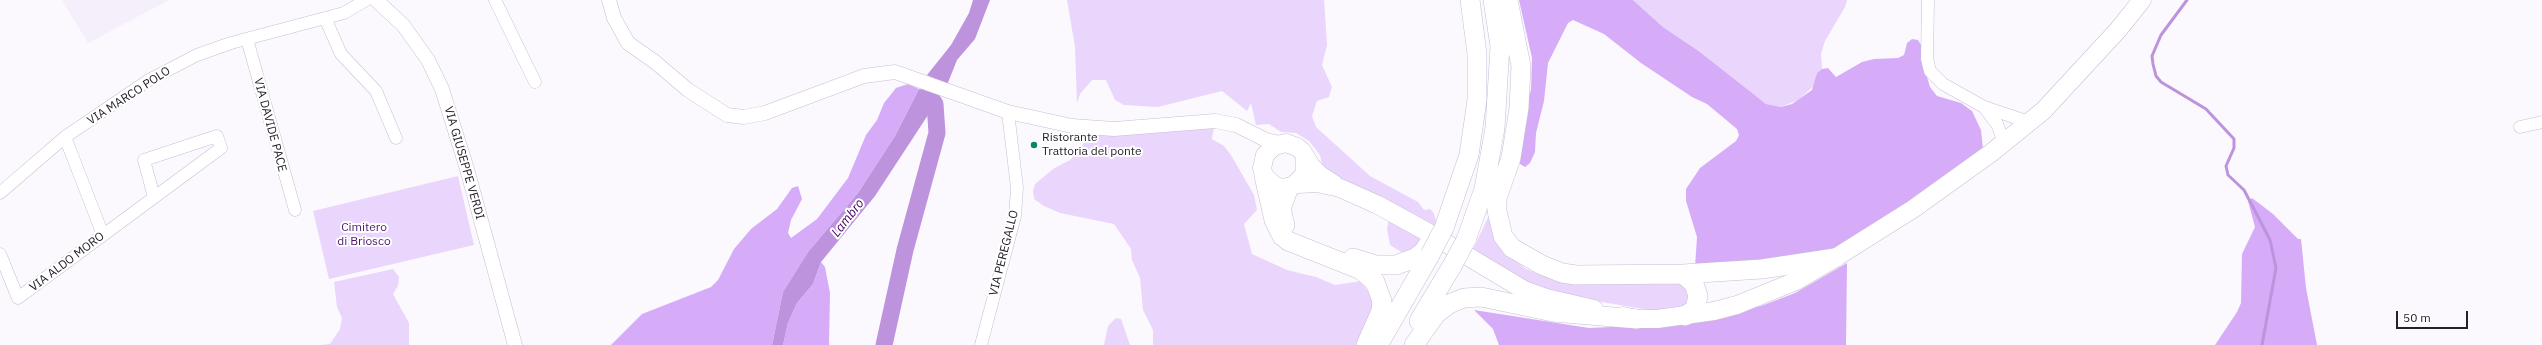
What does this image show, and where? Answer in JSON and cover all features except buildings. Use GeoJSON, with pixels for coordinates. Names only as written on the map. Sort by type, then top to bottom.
{"type":"FeatureCollection","features":[{"type":"Feature","properties":{"kind":"highway"},"geometry":{"type":"LineString","coordinates":[[1441,226],[1463,136],[1468,86],[1467,30],[1463,0]]}},
{"type":"Feature","properties":{"kind":"highway"},"geometry":{"type":"LineString","coordinates":[[1379,345],[1441,226],[1469,155],[1477,100],[1477,54],[1470,0]]}},
{"type":"Feature","properties":{"kind":"highway"},"geometry":{"type":"LineString","coordinates":[[1406,345],[1466,240],[1484,189],[1495,128],[1500,46],[1493,0]]}},
{"type":"Feature","properties":{"kind":"highway"},"geometry":{"type":"LineString","coordinates":[[1508,0],[1521,66],[1519,108],[1511,158],[1497,198],[1498,222],[1503,236],[1512,248],[1562,273],[1683,274],[1762,269],[1835,258]]}},
{"type":"Feature","properties":{"kind":"highway"},"geometry":{"type":"LineString","coordinates":[[1263,168],[1274,220],[1282,236],[1288,240],[1361,270],[1375,282],[1382,301],[1381,311],[1366,345]]}},
{"type":"Feature","properties":{"kind":"highway"},"geometry":{"type":"LineString","coordinates":[[1293,185],[1281,209],[1284,224],[1289,230],[1298,236],[1366,263],[1386,266],[1406,262],[1430,248]]}},
{"type":"Feature","properties":{"kind":"highway"},"geometry":{"type":"LineString","coordinates":[[1683,274],[1694,284],[1698,296],[1695,309],[1685,316]]}},
{"type":"Feature","properties":{"kind":"highway"},"geometry":{"type":"LineString","coordinates":[[1414,345],[1436,314],[1449,304],[1464,298],[1481,298],[1553,312],[1637,319]]}},
{"type":"Feature","properties":{"kind":"main road"},"geometry":{"type":"LineString","coordinates":[[1340,188],[1316,183],[1275,186],[1263,168],[1269,150],[1280,144],[1297,147],[1320,175],[1340,188],[1378,204],[1524,290],[1546,298],[1637,319],[1685,316],[1714,311],[1767,294],[1796,281],[1913,209],[2004,142],[2043,111],[2112,36],[2142,0]]}},
{"type":"Feature","properties":{"kind":"main road"},"geometry":{"type":"LineString","coordinates":[[1293,185],[1305,174],[1305,157]]}},
{"type":"Feature","properties":{"kind":"street","name":"VIA MARCO POLO"},"geometry":{"type":"LineString","coordinates":[[0,193],[65,137],[149,80],[197,55],[247,39],[344,13],[366,0]]}},
{"type":"Feature","properties":{"kind":"street","name":"VIA GIUSEPPE VERDI"},"geometry":{"type":"LineString","coordinates":[[376,0],[407,30],[428,60],[442,90],[467,169],[515,345]]}},
{"type":"Feature","properties":{"kind":"street"},"geometry":{"type":"LineString","coordinates":[[495,0],[535,82]]}},
{"type":"Feature","properties":{"kind":"street"},"geometry":{"type":"LineString","coordinates":[[609,0],[614,18],[628,43],[655,62],[693,94],[727,115],[744,117],[765,113],[875,73],[895,72],[909,75],[944,91],[1008,112],[1072,126],[1114,129],[1215,121],[1236,124],[1266,140],[1280,144]]}},
{"type":"Feature","properties":{"kind":"street"},"geometry":{"type":"LineString","coordinates":[[1928,0],[1927,59],[1930,71],[1943,84],[1984,107],[2029,122]]}},
{"type":"Feature","properties":{"kind":"street"},"geometry":{"type":"LineString","coordinates":[[325,18],[342,54],[376,91],[396,138]]}},
{"type":"Feature","properties":{"kind":"street","name":"VIA DAVIDE PACE"},"geometry":{"type":"LineString","coordinates":[[247,39],[295,210]]}},
{"type":"Feature","properties":{"kind":"street"},"geometry":{"type":"LineString","coordinates":[[1984,107],[1997,124],[2004,142]]}},
{"type":"Feature","properties":{"kind":"street","name":"VIA PEREGALLO"},"geometry":{"type":"LineString","coordinates":[[981,345],[1015,216],[1017,188],[1008,112]]}},
{"type":"Feature","properties":{"kind":"street"},"geometry":{"type":"LineString","coordinates":[[2520,127],[2542,122]]}},
{"type":"Feature","properties":{"kind":"street"},"geometry":{"type":"LineString","coordinates":[[1236,124],[1249,136],[1263,168]]}},
{"type":"Feature","properties":{"kind":"street","name":"VIA ALDO MORO"},"geometry":{"type":"LineString","coordinates":[[0,254],[18,298],[220,148],[217,136],[144,160],[154,197]]}},
{"type":"Feature","properties":{"kind":"street"},"geometry":{"type":"LineString","coordinates":[[65,137],[103,235]]}},
{"type":"Feature","properties":{"kind":"shaded area"},"geometry":{"type":"Polygon","coordinates":[[[62,0],[169,0],[88,43],[62,0]]]}},
{"type":"Feature","properties":{"kind":"shaded area"},"geometry":{"type":"Polygon","coordinates":[[[1519,0],[1633,0],[1663,27],[1700,52],[1766,104],[1781,107],[1792,104],[1812,90],[1817,73],[1822,69],[1828,68],[1836,77],[1862,62],[1874,59],[1898,58],[1904,55],[1907,43],[1912,39],[1918,40],[1921,45],[1923,64],[1930,87],[1937,96],[1961,103],[1972,111],[1981,130],[1982,153],[1845,244],[1823,253],[1695,267],[1697,237],[1686,201],[1686,189],[1700,168],[1736,141],[1739,135],[1737,129],[1707,104],[1692,97],[1641,63],[1604,34],[1573,20],[1568,23],[1548,63],[1544,101],[1536,133],[1535,152],[1530,163],[1525,167],[1520,164],[1518,145],[1525,107],[1531,90],[1532,58],[1519,0]]]}},
{"type":"Feature","properties":{"kind":"shaded area"},"geometry":{"type":"Polygon","coordinates":[[[908,84],[919,89],[895,136],[858,193],[808,252],[783,292],[772,345],[611,345],[642,314],[711,287],[718,280],[734,249],[751,229],[777,209],[792,188],[798,186],[802,199],[791,220],[788,233],[791,238],[817,219],[848,178],[866,135],[877,120],[884,103],[896,88],[908,84]]]}},
{"type":"Feature","properties":{"kind":"shaded area"},"geometry":{"type":"Polygon","coordinates":[[[2252,198],[2273,214],[2298,239],[2301,239],[2306,288],[2317,345],[2215,345],[2237,312],[2241,303],[2242,254],[2255,227],[2248,201],[2252,198]]]}},
{"type":"Feature","properties":{"kind":"shaded area"},"geometry":{"type":"Polygon","coordinates":[[[821,262],[825,267],[830,293],[829,345],[783,345],[788,323],[797,303],[813,284],[821,262]]]}},
{"type":"Feature","properties":{"kind":"shaded area"},"geometry":{"type":"Polygon","coordinates":[[[1847,263],[1846,345],[1499,345],[1493,329],[1474,310],[1589,328],[1654,325],[1761,306],[1795,293],[1847,263]]]}},
{"type":"Feature","properties":{"kind":"green space"},"geometry":{"type":"Polygon","coordinates":[[[1067,0],[1324,0],[1327,45],[1322,65],[1332,87],[1329,97],[1317,101],[1312,116],[1316,127],[1370,176],[1418,202],[1424,210],[1430,209],[1436,220],[1434,231],[1424,246],[1403,253],[1390,245],[1387,229],[1391,207],[1323,169],[1320,155],[1309,141],[1296,133],[1281,132],[1269,124],[1256,125],[1251,103],[1247,111],[1222,91],[1158,107],[1124,105],[1115,100],[1106,80],[1092,80],[1080,94],[1077,103],[1075,47],[1067,0]]]}},
{"type":"Feature","properties":{"kind":"green space"},"geometry":{"type":"Polygon","coordinates":[[[1633,0],[1847,0],[1845,7],[1825,41],[1821,54],[1822,69],[1817,73],[1815,85],[1798,100],[1781,107],[1766,104],[1700,52],[1663,27],[1633,0]]]}},
{"type":"Feature","properties":{"kind":"green space"},"geometry":{"type":"Polygon","coordinates":[[[1215,121],[1212,139],[1224,146],[1231,155],[1254,195],[1257,210],[1244,224],[1252,254],[1287,270],[1316,277],[1335,285],[1361,281],[1374,301],[1363,345],[1153,345],[1153,330],[1143,310],[1140,278],[1132,260],[1131,249],[1114,224],[1060,213],[1044,206],[1034,199],[1033,190],[1035,184],[1053,169],[1070,160],[1082,147],[1089,127],[1215,121]]]}},
{"type":"Feature","properties":{"kind":"green space","name":"Cimitero di Briosco"},"geometry":{"type":"Polygon","coordinates":[[[458,176],[474,245],[329,279],[313,211],[458,176]]]}},
{"type":"Feature","properties":{"kind":"green space"},"geometry":{"type":"Polygon","coordinates":[[[1490,213],[1509,256],[1526,269],[1546,277],[1686,284],[1690,304],[1661,312],[1560,295],[1524,284],[1471,254],[1490,213]]]}},
{"type":"Feature","properties":{"kind":"green space"},"geometry":{"type":"Polygon","coordinates":[[[393,269],[399,277],[398,286],[393,294],[409,323],[409,345],[321,345],[330,344],[340,329],[342,318],[337,307],[334,282],[393,269]]]}},
{"type":"Feature","properties":{"kind":"green space"},"geometry":{"type":"Polygon","coordinates":[[[1116,318],[1121,319],[1130,345],[1104,345],[1108,326],[1116,318]]]}},
{"type":"Feature","properties":{"kind":"water"},"geometry":{"type":"Polygon","coordinates":[[[973,0],[990,0],[975,39],[957,60],[947,85],[927,75],[951,45],[969,13],[973,0]]]}},
{"type":"Feature","properties":{"kind":"water"},"geometry":{"type":"Polygon","coordinates":[[[919,89],[941,99],[930,112],[875,196],[821,262],[813,284],[797,303],[788,323],[783,345],[772,345],[783,292],[808,252],[858,193],[895,136],[919,89]]]}},
{"type":"Feature","properties":{"kind":"waterway"},"geometry":{"type":"LineString","coordinates":[[2187,0],[2161,35],[2152,56],[2153,64],[2156,76],[2161,82],[2206,109],[2234,139],[2234,148],[2226,166],[2228,175],[2244,190],[2270,240],[2276,268],[2262,345]]}},
{"type":"Feature","properties":{"kind":"waterway","name":"Lambro"},"geometry":{"type":"LineString","coordinates":[[884,345],[905,250],[937,133],[935,104],[928,93]]}},
{"type":"Feature","properties":{"kind":"place","name":"Ristorante Trattoria del ponte"},"geometry":{"type":"Point","coordinates":[1034,145]}}]}
